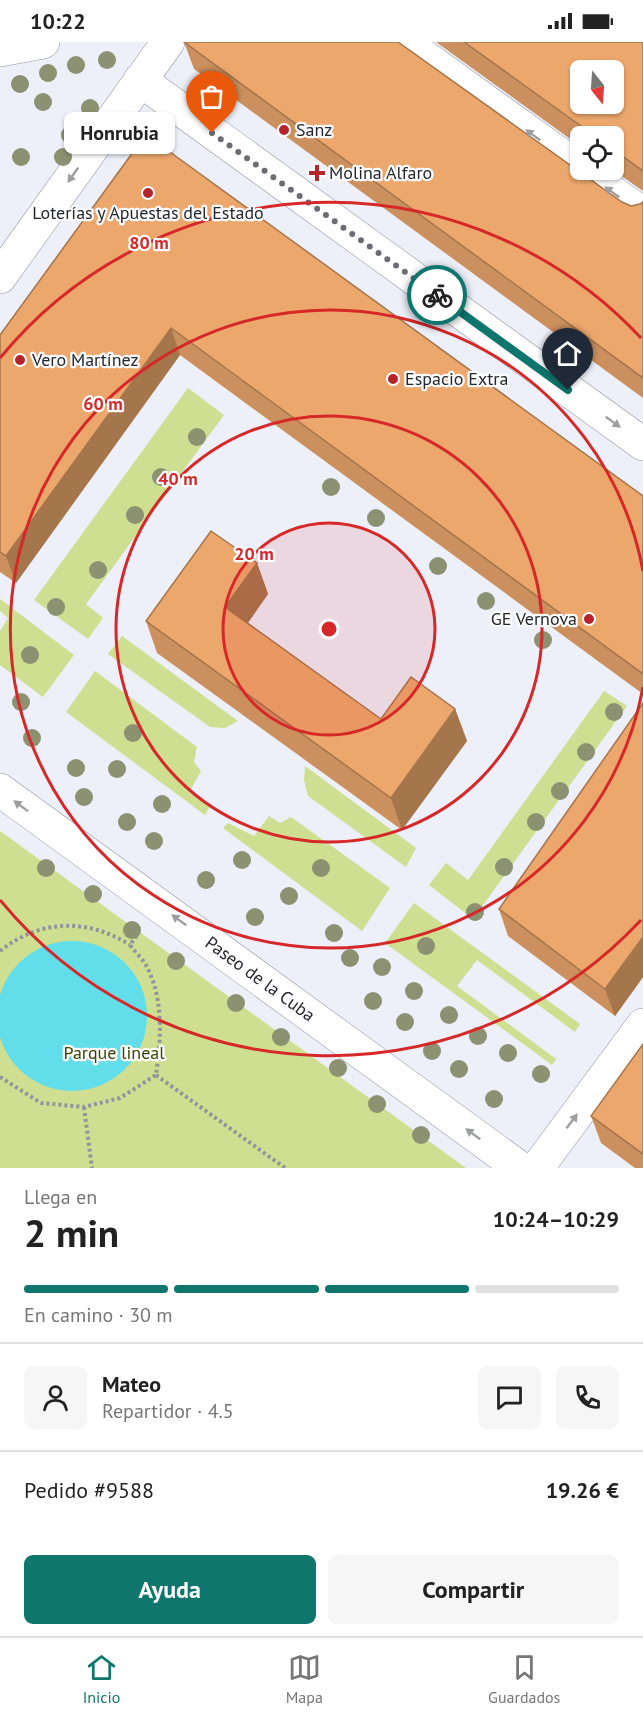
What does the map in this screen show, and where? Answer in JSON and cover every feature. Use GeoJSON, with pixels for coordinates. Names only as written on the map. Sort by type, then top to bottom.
{"type":"FeatureCollection","features":[{"type":"Feature","properties":{"kind":"street"},"geometry":{"type":"LineString","coordinates":[[0,50],[43,42]]}},
{"type":"Feature","properties":{"kind":"street"},"geometry":{"type":"LineString","coordinates":[[0,274],[168,42]]}},
{"type":"Feature","properties":{"kind":"street"},"geometry":{"type":"LineString","coordinates":[[404,42],[570,161]]}},
{"type":"Feature","properties":{"kind":"street"},"geometry":{"type":"LineString","coordinates":[[140,80],[643,444]]}},
{"type":"Feature","properties":{"kind":"street"},"geometry":{"type":"LineString","coordinates":[[596,180],[643,214]]}},
{"type":"Feature","properties":{"kind":"street","name":"Paseo de la Cuba"},"geometry":{"type":"LineString","coordinates":[[0,790],[520,1168]]}},
{"type":"Feature","properties":{"kind":"street"},"geometry":{"type":"LineString","coordinates":[[537,1168],[643,1025]]}},
{"type":"Feature","properties":{"kind":"path"},"geometry":{"type":"LineString","coordinates":[[0,951],[30,934],[70,924],[109,932],[130,945],[147,967],[156,996],[161,1037],[156,1075],[120,1098],[84,1107],[41,1103],[0,1077]]}},
{"type":"Feature","properties":{"kind":"path"},"geometry":{"type":"LineString","coordinates":[[130,945],[142,928]]}},
{"type":"Feature","properties":{"kind":"path"},"geometry":{"type":"LineString","coordinates":[[156,1075],[285,1168]]}},
{"type":"Feature","properties":{"kind":"path"},"geometry":{"type":"LineString","coordinates":[[84,1107],[92,1168]]}},
{"type":"Feature","properties":{"kind":"green space"},"geometry":{"type":"Polygon","coordinates":[[[188,388],[224,415],[86,604],[103,618],[88,639],[34,600],[188,388]]]}},
{"type":"Feature","properties":{"kind":"green space"},"geometry":{"type":"Polygon","coordinates":[[[0,599],[74,655],[43,697],[0,665],[0,631],[8,618],[0,611],[0,599]]]}},
{"type":"Feature","properties":{"kind":"green space"},"geometry":{"type":"Polygon","coordinates":[[[122,636],[238,721],[225,728],[210,727],[108,654],[122,636]]]}},
{"type":"Feature","properties":{"kind":"green space"},"geometry":{"type":"Polygon","coordinates":[[[95,671],[197,747],[194,762],[201,771],[190,791],[210,806],[205,815],[66,712],[95,671]]]}},
{"type":"Feature","properties":{"kind":"green space"},"geometry":{"type":"Polygon","coordinates":[[[604,691],[627,706],[473,919],[429,885],[446,863],[468,880],[604,691]]]}},
{"type":"Feature","properties":{"kind":"green space"},"geometry":{"type":"Polygon","coordinates":[[[305,766],[416,848],[406,867],[308,796],[304,780],[305,766]]]}},
{"type":"Feature","properties":{"kind":"green space"},"geometry":{"type":"Polygon","coordinates":[[[269,816],[280,823],[291,817],[390,888],[362,931],[223,828],[228,823],[254,836],[269,816]]]}},
{"type":"Feature","properties":{"kind":"green space","name":"Parque lineal"},"geometry":{"type":"Polygon","coordinates":[[[0,831],[466,1168],[0,1168],[0,831]]]}},
{"type":"Feature","properties":{"kind":"green space"},"geometry":{"type":"Polygon","coordinates":[[[414,903],[580,1024],[575,1032],[477,960],[457,986],[556,1059],[552,1065],[385,943],[414,903]]]}},
{"type":"Feature","properties":{"kind":"water"},"geometry":{"type":"Polygon","coordinates":[[[57,942],[87,942],[114,954],[134,974],[146,1001],[146,1031],[134,1058],[114,1078],[87,1090],[57,1090],[30,1078],[10,1058],[-1,1034],[-1,998],[10,974],[30,954],[57,942]]]}},
{"type":"Feature","properties":{"kind":"building"},"geometry":{"type":"Polygon","coordinates":[[[184,42],[398,42],[570,165],[570,180],[591,180],[631,206],[643,202],[643,378],[184,42]]]}},
{"type":"Feature","properties":{"kind":"building"},"geometry":{"type":"Polygon","coordinates":[[[464,42],[643,42],[643,171],[624,157],[624,126],[581,126],[464,42]]]}},
{"type":"Feature","properties":{"kind":"building"},"geometry":{"type":"Polygon","coordinates":[[[159,144],[643,496],[643,674],[171,328],[6,556],[0,552],[0,335],[136,148],[159,144]]]}},
{"type":"Feature","properties":{"kind":"building"},"geometry":{"type":"Polygon","coordinates":[[[211,531],[257,563],[225,607],[381,719],[411,677],[455,709],[391,798],[146,621],[211,531]]]}},
{"type":"Feature","properties":{"kind":"building"},"geometry":{"type":"Polygon","coordinates":[[[643,703],[643,937],[605,989],[499,909],[643,703]]]}},
{"type":"Feature","properties":{"kind":"building"},"geometry":{"type":"Polygon","coordinates":[[[643,1044],[643,1154],[591,1116],[643,1044]]]}},
{"type":"Feature","properties":{"kind":"way so far"},"geometry":{"type":"LineString","coordinates":[[212,133],[437,295]]}},
{"type":"Feature","properties":{"kind":"place","name":"Sanz"},"geometry":{"type":"Point","coordinates":[284,130]}},
{"type":"Feature","properties":{"kind":"place","name":"Honrubia"},"geometry":{"type":"Point","coordinates":[212,133]}},
{"type":"Feature","properties":{"kind":"place","name":"Molina Alfaro"},"geometry":{"type":"Point","coordinates":[317,173]}},
{"type":"Feature","properties":{"kind":"place","name":"Loterías y Apuestas del Estado"},"geometry":{"type":"Point","coordinates":[148,193]}},
{"type":"Feature","properties":{"kind":"place","name":"Vero Martínez"},"geometry":{"type":"Point","coordinates":[20,360]}},
{"type":"Feature","properties":{"kind":"place","name":"Espacio Extra"},"geometry":{"type":"Point","coordinates":[393,379]}},
{"type":"Feature","properties":{"kind":"place","name":"GE Vernova"},"geometry":{"type":"Point","coordinates":[589,619]}},
{"type":"Feature","properties":{"kind":"route"},"geometry":{"type":"LineString","coordinates":[[437,295],[568,390]]}}]}
